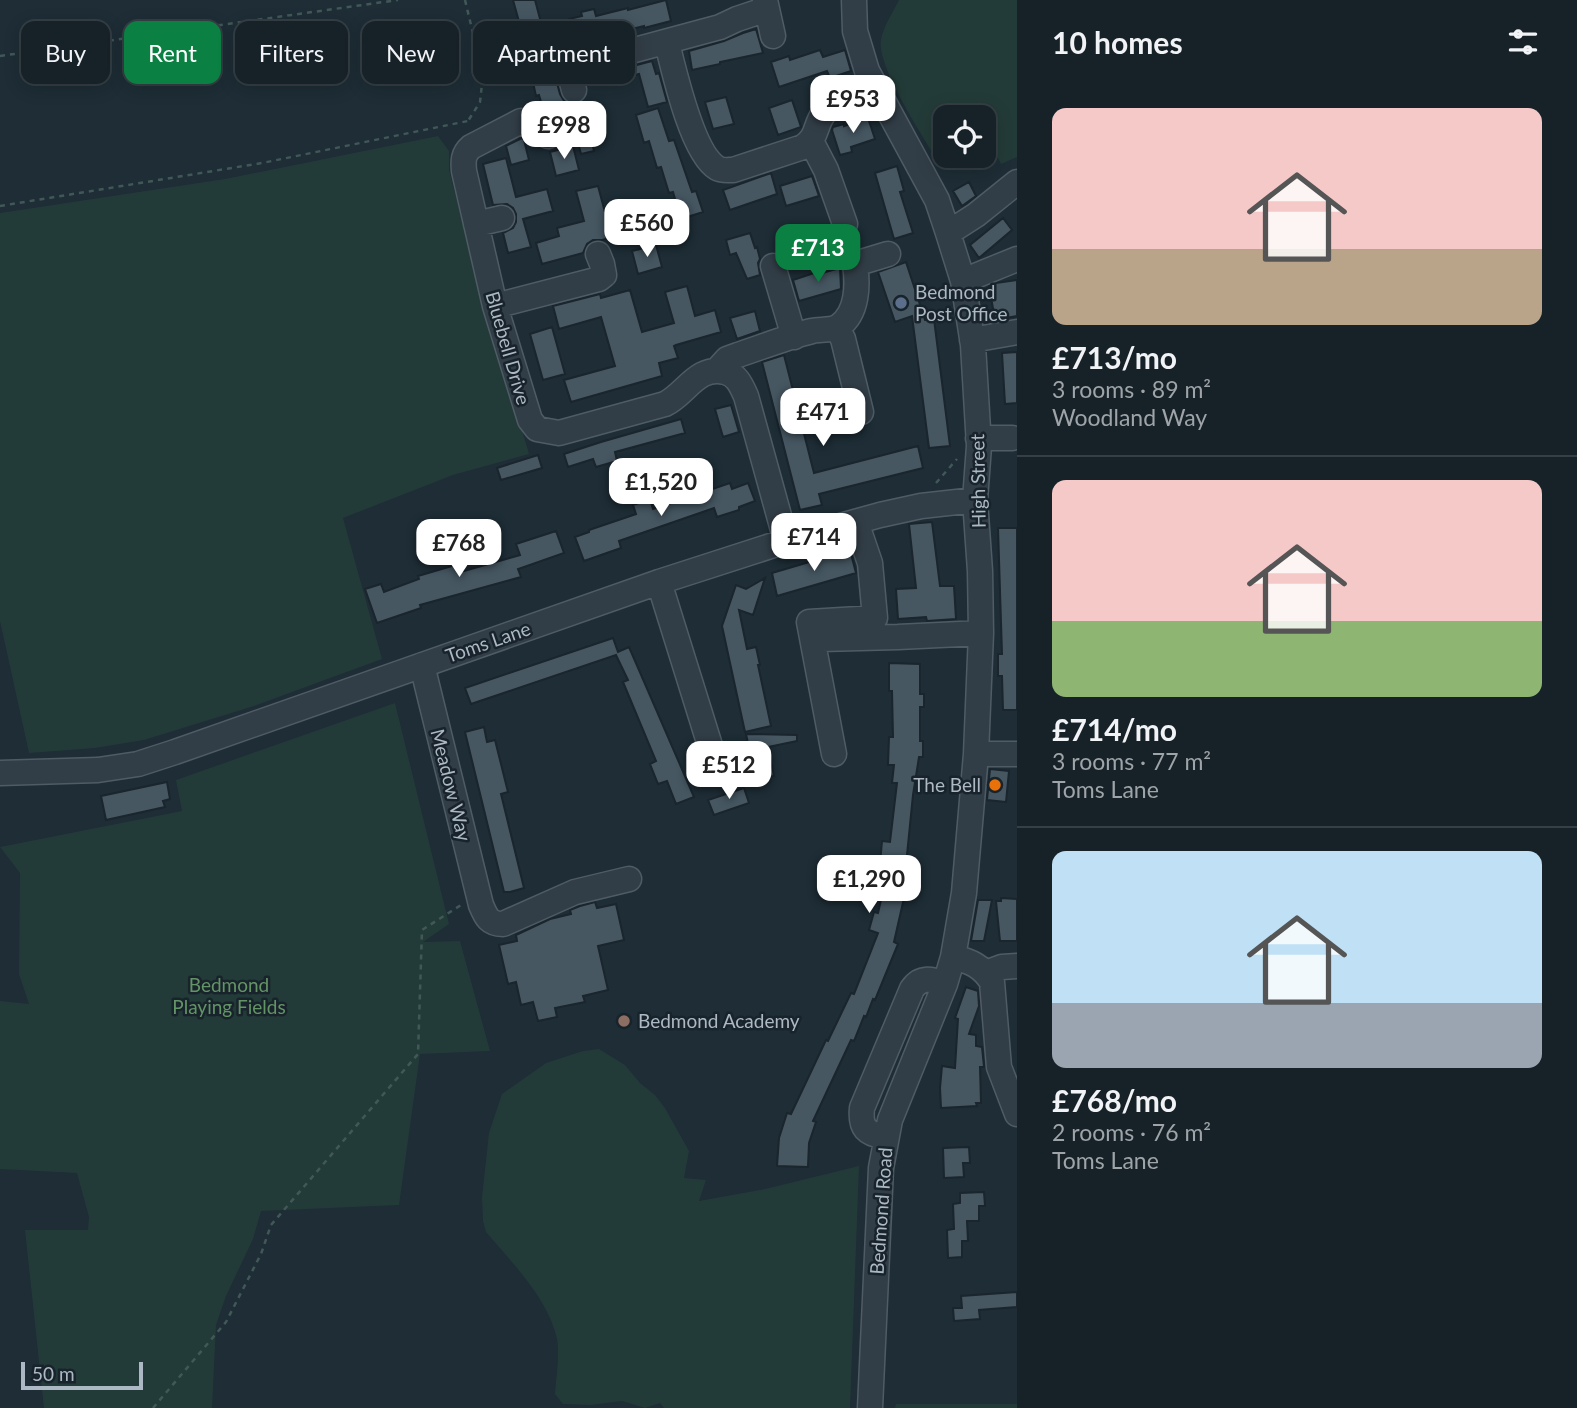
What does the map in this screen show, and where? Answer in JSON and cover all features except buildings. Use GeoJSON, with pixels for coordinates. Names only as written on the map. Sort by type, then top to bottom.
{"type":"FeatureCollection","features":[{"type":"Feature","properties":{"kind":"street","name":"High Street"},"geometry":{"type":"LineString","coordinates":[[854,0],[855,31],[860,54],[875,88],[937,200],[963,281],[972,340],[978,438],[975,500],[981,633],[976,754],[964,893],[953,957],[945,984]]}},
{"type":"Feature","properties":{"kind":"street"},"geometry":{"type":"LineString","coordinates":[[635,51],[720,27],[766,4],[773,36]]}},
{"type":"Feature","properties":{"kind":"street"},"geometry":{"type":"LineString","coordinates":[[667,43],[689,125],[708,160],[723,171],[803,147],[811,141],[823,114],[831,106],[875,88]]}},
{"type":"Feature","properties":{"kind":"street","name":"Bluebell Drive"},"geometry":{"type":"LineString","coordinates":[[548,136],[521,121],[466,152],[463,161],[495,306],[530,420],[537,429],[559,433],[665,404],[702,373],[717,370]]}},
{"type":"Feature","properties":{"kind":"street"},"geometry":{"type":"LineString","coordinates":[[811,141],[826,170],[845,224]]}},
{"type":"Feature","properties":{"kind":"street"},"geometry":{"type":"LineString","coordinates":[[948,233],[976,215],[1017,182]]}},
{"type":"Feature","properties":{"kind":"street"},"geometry":{"type":"LineString","coordinates":[[476,224],[502,218]]}},
{"type":"Feature","properties":{"kind":"street"},"geometry":{"type":"LineString","coordinates":[[495,306],[599,279],[604,275],[598,254]]}},
{"type":"Feature","properties":{"kind":"street"},"geometry":{"type":"LineString","coordinates":[[786,541],[746,396],[735,376],[717,370],[727,359],[813,331],[838,328],[853,307],[857,279],[855,264],[888,254]]}},
{"type":"Feature","properties":{"kind":"street"},"geometry":{"type":"LineString","coordinates":[[963,281],[1017,259]]}},
{"type":"Feature","properties":{"kind":"street"},"geometry":{"type":"LineString","coordinates":[[773,266],[794,337]]}},
{"type":"Feature","properties":{"kind":"street"},"geometry":{"type":"LineString","coordinates":[[838,328],[861,412]]}},
{"type":"Feature","properties":{"kind":"street"},"geometry":{"type":"LineString","coordinates":[[972,340],[1017,332]]}},
{"type":"Feature","properties":{"kind":"street"},"geometry":{"type":"LineString","coordinates":[[978,438],[1012,438]]}},
{"type":"Feature","properties":{"kind":"street","name":"Toms Lane"},"geometry":{"type":"LineString","coordinates":[[0,773],[98,770],[138,764],[659,582],[786,541],[921,506],[975,500]]}},
{"type":"Feature","properties":{"kind":"street"},"geometry":{"type":"LineString","coordinates":[[834,754],[809,622],[874,618],[870,563],[856,522]]}},
{"type":"Feature","properties":{"kind":"street"},"geometry":{"type":"LineString","coordinates":[[659,582],[712,752]]}},
{"type":"Feature","properties":{"kind":"street"},"geometry":{"type":"LineString","coordinates":[[821,639],[981,633]]}},
{"type":"Feature","properties":{"kind":"street","name":"Meadow Way"},"geometry":{"type":"LineString","coordinates":[[422,665],[480,899]]}},
{"type":"Feature","properties":{"kind":"street"},"geometry":{"type":"LineString","coordinates":[[976,754],[1017,754]]}},
{"type":"Feature","properties":{"kind":"street"},"geometry":{"type":"LineString","coordinates":[[480,899],[486,917],[492,922],[503,924],[575,892],[629,879]]}},
{"type":"Feature","properties":{"kind":"street"},"geometry":{"type":"LineString","coordinates":[[953,957],[970,961],[986,973],[992,982],[999,1067],[1017,1114]]}},
{"type":"Feature","properties":{"kind":"street"},"geometry":{"type":"LineString","coordinates":[[986,973],[1017,965]]}},
{"type":"Feature","properties":{"kind":"street","name":"Bedmond Road"},"geometry":{"type":"LineString","coordinates":[[870,1408],[881,1168],[886,1137],[896,1102],[945,984]]}},
{"type":"Feature","properties":{"kind":"path"},"geometry":{"type":"LineString","coordinates":[[0,56],[398,0]]}},
{"type":"Feature","properties":{"kind":"path"},"geometry":{"type":"LineString","coordinates":[[0,206],[262,163],[468,121],[480,102],[483,75],[465,0]]}},
{"type":"Feature","properties":{"kind":"path"},"geometry":{"type":"LineString","coordinates":[[468,121],[477,128],[481,142]]}},
{"type":"Feature","properties":{"kind":"path"},"geometry":{"type":"LineString","coordinates":[[153,1408],[226,1322],[261,1254],[271,1224],[418,1054],[422,930],[480,899]]}},
{"type":"Feature","properties":{"kind":"green space"},"geometry":{"type":"Polygon","coordinates":[[[899,0],[1017,0],[1017,157],[1001,164],[996,154],[996,105],[933,105],[933,153],[886,68],[881,40],[899,0]]]}},
{"type":"Feature","properties":{"kind":"green space"},"geometry":{"type":"Polygon","coordinates":[[[438,136],[449,151],[449,170],[472,258],[529,454],[453,475],[343,518],[382,659],[254,706],[144,740],[95,748],[29,753],[0,621],[0,213],[225,179],[438,136]]]}},
{"type":"Feature","properties":{"kind":"green space","name":"Bedmond Playing Fields"},"geometry":{"type":"Polygon","coordinates":[[[395,703],[449,924],[423,942],[460,941],[490,1051],[420,1054],[399,1205],[261,1211],[253,1239],[226,1296],[216,1325],[212,1408],[44,1408],[25,1230],[88,1230],[89,1217],[77,1173],[0,1169],[0,1001],[29,1004],[19,974],[20,873],[0,847],[182,811],[176,780],[395,703]]]}},
{"type":"Feature","properties":{"kind":"green space"},"geometry":{"type":"Polygon","coordinates":[[[599,1049],[625,1065],[665,1108],[689,1151],[684,1178],[706,1180],[699,1201],[765,1189],[859,1166],[850,1408],[664,1408],[660,1403],[645,1408],[622,1401],[591,1405],[563,1404],[555,1394],[557,1339],[546,1309],[528,1282],[486,1232],[483,1221],[482,1197],[489,1133],[502,1094],[546,1063],[583,1051],[599,1049]]]}},
{"type":"Feature","properties":{"kind":"green space"},"geometry":{"type":"Polygon","coordinates":[[[896,1404],[1017,1404],[1017,1408],[895,1408],[896,1404]]]}},
{"type":"Feature","properties":{"kind":"place","name":"Bedmond Post Office"},"geometry":{"type":"Point","coordinates":[901,303]}},
{"type":"Feature","properties":{"kind":"place","name":"The Bell"},"geometry":{"type":"Point","coordinates":[995,785]}},
{"type":"Feature","properties":{"kind":"place","name":"Bedmond Academy"},"geometry":{"type":"Point","coordinates":[624,1021]}}]}
